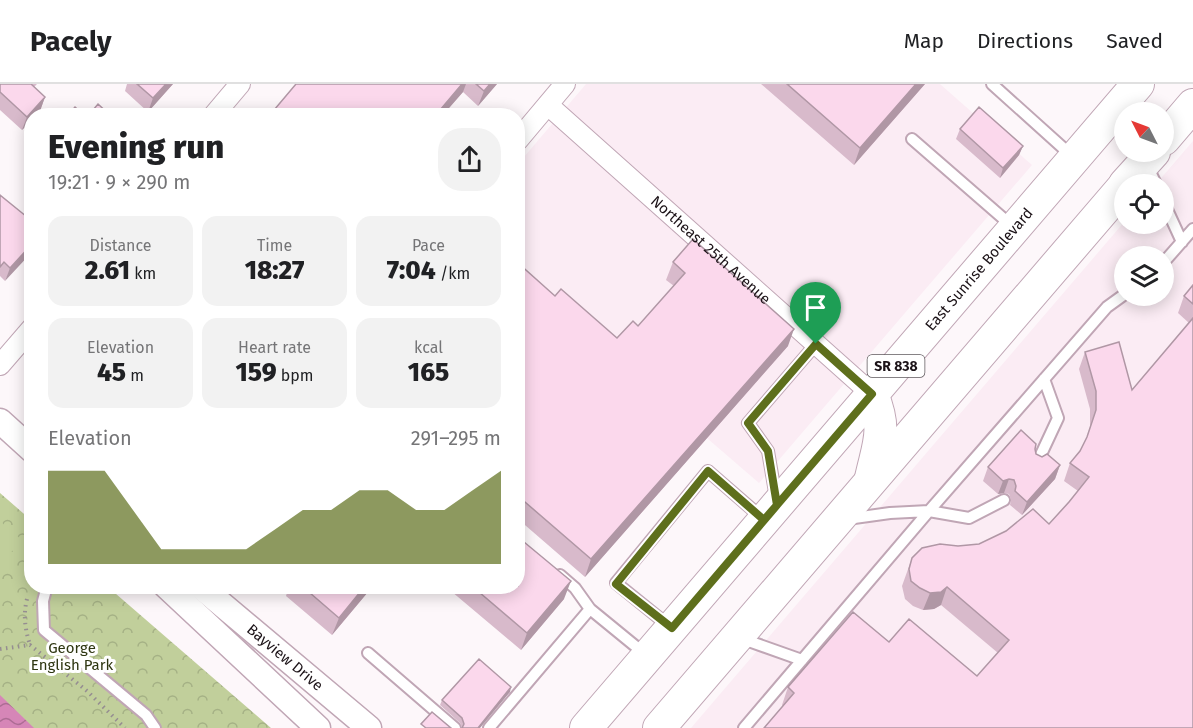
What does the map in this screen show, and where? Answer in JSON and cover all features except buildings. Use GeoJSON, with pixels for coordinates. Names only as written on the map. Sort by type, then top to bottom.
{"type":"FeatureCollection","features":[{"type":"Feature","properties":{"kind":"main road","name":"East Sunrise Boulevard"},"geometry":{"type":"LineString","coordinates":[[586,728],[1138,84]]}},
{"type":"Feature","properties":{"kind":"main road"},"geometry":{"type":"LineString","coordinates":[[659,728],[870,481],[1145,168],[1193,105]]}},
{"type":"Feature","properties":{"kind":"main road"},"geometry":{"type":"LineString","coordinates":[[870,481],[882,431],[880,412],[872,394]]}},
{"type":"Feature","properties":{"kind":"street"},"geometry":{"type":"LineString","coordinates":[[220,108],[240,84]]}},
{"type":"Feature","properties":{"kind":"street"},"geometry":{"type":"LineString","coordinates":[[525,132],[565,84]]}},
{"type":"Feature","properties":{"kind":"street","name":"Northeast 25th Avenue"},"geometry":{"type":"LineString","coordinates":[[548,105],[872,394]]}},
{"type":"Feature","properties":{"kind":"street"},"geometry":{"type":"LineString","coordinates":[[0,365],[24,337]]}},
{"type":"Feature","properties":{"kind":"street"},"geometry":{"type":"LineString","coordinates":[[0,422],[24,443]]}},
{"type":"Feature","properties":{"kind":"street","name":"Bayview Drive"},"geometry":{"type":"LineString","coordinates":[[175,594],[318,728]]}},
{"type":"Feature","properties":{"kind":"street","name":"Bayview Drive"},"geometry":{"type":"LineString","coordinates":[[210,594],[369,728]]}},
{"type":"Feature","properties":{"kind":"lane"},"geometry":{"type":"LineString","coordinates":[[992,84],[1075,158]]}},
{"type":"Feature","properties":{"kind":"lane"},"geometry":{"type":"LineString","coordinates":[[912,139],[1015,228]]}},
{"type":"Feature","properties":{"kind":"lane"},"geometry":{"type":"LineString","coordinates":[[1174,225],[1182,242]]}},
{"type":"Feature","properties":{"kind":"lane"},"geometry":{"type":"LineString","coordinates":[[1174,251],[1193,229]]}},
{"type":"Feature","properties":{"kind":"lane"},"geometry":{"type":"LineString","coordinates":[[744,728],[1044,379],[1114,302]]}},
{"type":"Feature","properties":{"kind":"lane"},"geometry":{"type":"LineString","coordinates":[[771,513],[768,451],[748,423],[816,344]]}},
{"type":"Feature","properties":{"kind":"lane"},"geometry":{"type":"LineString","coordinates":[[1037,463],[1058,418],[1044,379]]}},
{"type":"Feature","properties":{"kind":"lane"},"geometry":{"type":"LineString","coordinates":[[672,628],[616,584],[708,471],[771,513]]}},
{"type":"Feature","properties":{"kind":"lane"},"geometry":{"type":"LineString","coordinates":[[838,520],[890,513],[929,512],[969,518],[1004,500]]}},
{"type":"Feature","properties":{"kind":"lane"},"geometry":{"type":"LineString","coordinates":[[550,566],[574,588],[590,609],[647,657]]}},
{"type":"Feature","properties":{"kind":"lane"},"geometry":{"type":"LineString","coordinates":[[45,594],[44,630],[146,715],[155,728]]}},
{"type":"Feature","properties":{"kind":"lane"},"geometry":{"type":"LineString","coordinates":[[489,728],[590,609]]}},
{"type":"Feature","properties":{"kind":"lane"},"geometry":{"type":"LineString","coordinates":[[737,637],[802,660]]}},
{"type":"Feature","properties":{"kind":"lane"},"geometry":{"type":"LineString","coordinates":[[368,653],[455,728]]}},
{"type":"Feature","properties":{"kind":"path"},"geometry":{"type":"LineString","coordinates":[[0,649],[30,645],[87,691],[125,728]]}},
{"type":"Feature","properties":{"kind":"shaded area"},"geometry":{"type":"Polygon","coordinates":[[[586,84],[940,84],[1032,165],[759,483],[525,281],[525,156],[586,84]]]}},
{"type":"Feature","properties":{"kind":"shaded area"},"geometry":{"type":"Polygon","coordinates":[[[1193,141],[1193,728],[691,728],[1114,234],[1174,234],[1174,174],[1165,174],[1193,141]]]}},
{"type":"Feature","properties":{"kind":"green space","name":"George English Park"},"geometry":{"type":"Polygon","coordinates":[[[0,493],[24,514],[24,594],[116,594],[271,728],[0,728],[0,493]]]}},
{"type":"Feature","properties":{"kind":"green space"},"geometry":{"type":"Polygon","coordinates":[[[0,521],[22,540],[0,565],[0,521]]]}},
{"type":"Feature","properties":{"kind":"water"},"geometry":{"type":"Polygon","coordinates":[[[0,695],[34,728],[0,728],[0,695]]]}},
{"type":"Feature","properties":{"kind":"route"},"geometry":{"type":"LineString","coordinates":[[816,344],[748,423],[768,451],[777,505],[672,628],[616,584],[708,471],[764,520],[777,505],[872,394],[816,344]]}}]}
